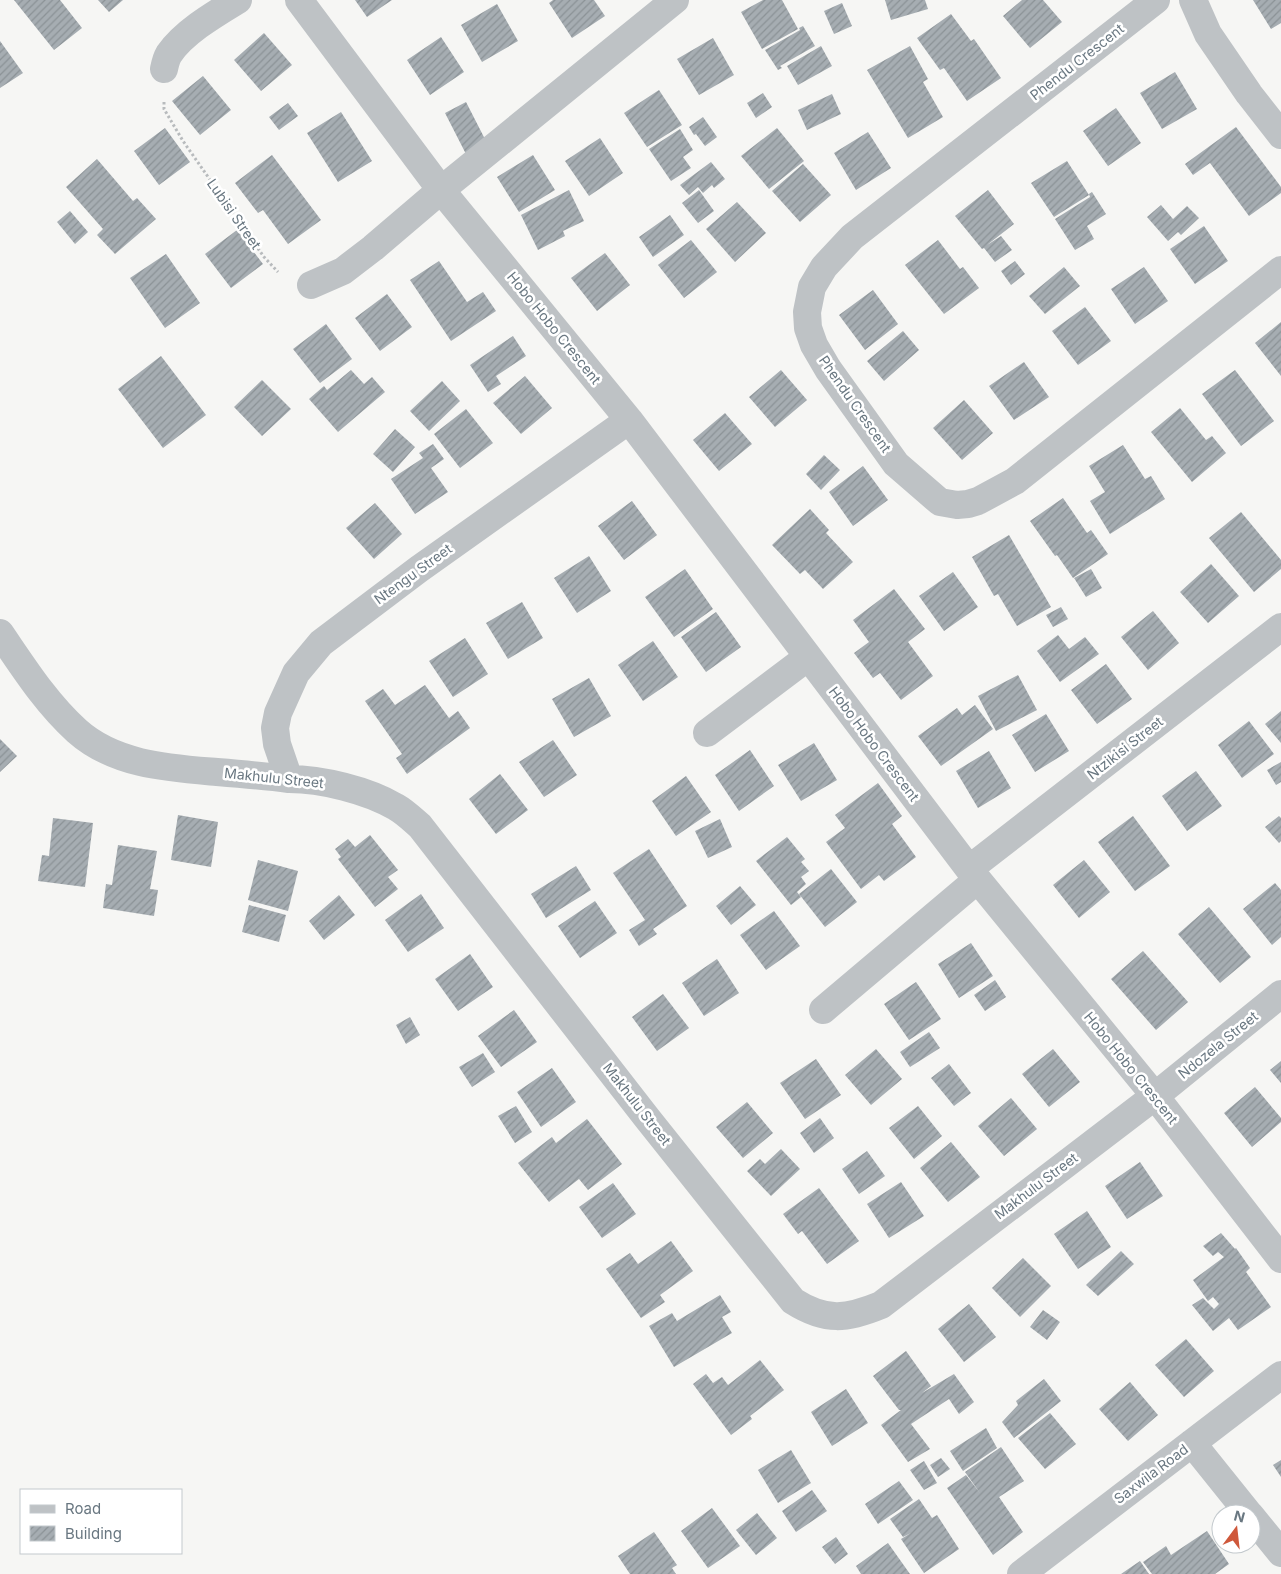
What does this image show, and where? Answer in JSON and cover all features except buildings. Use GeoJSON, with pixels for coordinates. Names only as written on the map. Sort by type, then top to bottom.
{"type":"FeatureCollection","features":[{"type":"Feature","properties":{"kind":"street"},"geometry":{"type":"LineString","coordinates":[[164,69],[168,56],[179,42],[214,14],[238,0]]}},
{"type":"Feature","properties":{"kind":"street","name":"Hobo Hobo Crescent"},"geometry":{"type":"LineString","coordinates":[[299,0],[441,190],[629,420],[973,874],[1155,1096],[1281,1259]]}},
{"type":"Feature","properties":{"kind":"street"},"geometry":{"type":"LineString","coordinates":[[311,284],[343,271],[373,248],[441,190],[675,0]]}},
{"type":"Feature","properties":{"kind":"street","name":"Phendu Crescent"},"geometry":{"type":"LineString","coordinates":[[1156,0],[852,238],[824,267],[812,286],[808,312],[808,328],[814,345],[828,369],[896,464],[940,502],[968,504],[978,501],[1015,481],[1281,270]]}},
{"type":"Feature","properties":{"kind":"street"},"geometry":{"type":"LineString","coordinates":[[1193,0],[1208,34],[1249,94],[1281,136]]}},
{"type":"Feature","properties":{"kind":"street","name":"Ntengu Street"},"geometry":{"type":"LineString","coordinates":[[288,779],[277,744],[275,728],[278,713],[296,673],[322,643],[419,569],[629,420]]}},
{"type":"Feature","properties":{"kind":"street","name":"Ntzikisi Street"},"geometry":{"type":"LineString","coordinates":[[973,874],[1281,627]]}},
{"type":"Feature","properties":{"kind":"street","name":"Makhulu Street"},"geometry":{"type":"LineString","coordinates":[[0,633],[42,694],[78,732],[99,746],[131,760],[165,768],[306,779],[336,785],[373,796],[397,807],[420,826],[647,1118],[793,1301],[807,1310],[833,1317],[857,1314],[881,1304],[1155,1096]]}},
{"type":"Feature","properties":{"kind":"street"},"geometry":{"type":"LineString","coordinates":[[707,733],[808,656]]}},
{"type":"Feature","properties":{"kind":"street"},"geometry":{"type":"LineString","coordinates":[[823,1010],[973,874]]}},
{"type":"Feature","properties":{"kind":"street","name":"Ndozela Street"},"geometry":{"type":"LineString","coordinates":[[1155,1096],[1281,994]]}},
{"type":"Feature","properties":{"kind":"street","name":"Saxwila Road"},"geometry":{"type":"LineString","coordinates":[[1021,1574],[1281,1375]]}},
{"type":"Feature","properties":{"kind":"street"},"geometry":{"type":"LineString","coordinates":[[1192,1443],[1241,1504]]}},
{"type":"Feature","properties":{"kind":"street"},"geometry":{"type":"LineString","coordinates":[[1261,1529],[1281,1554]]}},
{"type":"Feature","properties":{"kind":"path","name":"Lubisi Street"},"geometry":{"type":"LineString","coordinates":[[164,69],[162,90],[164,109],[183,141],[264,257],[286,280],[311,284]]}}]}
